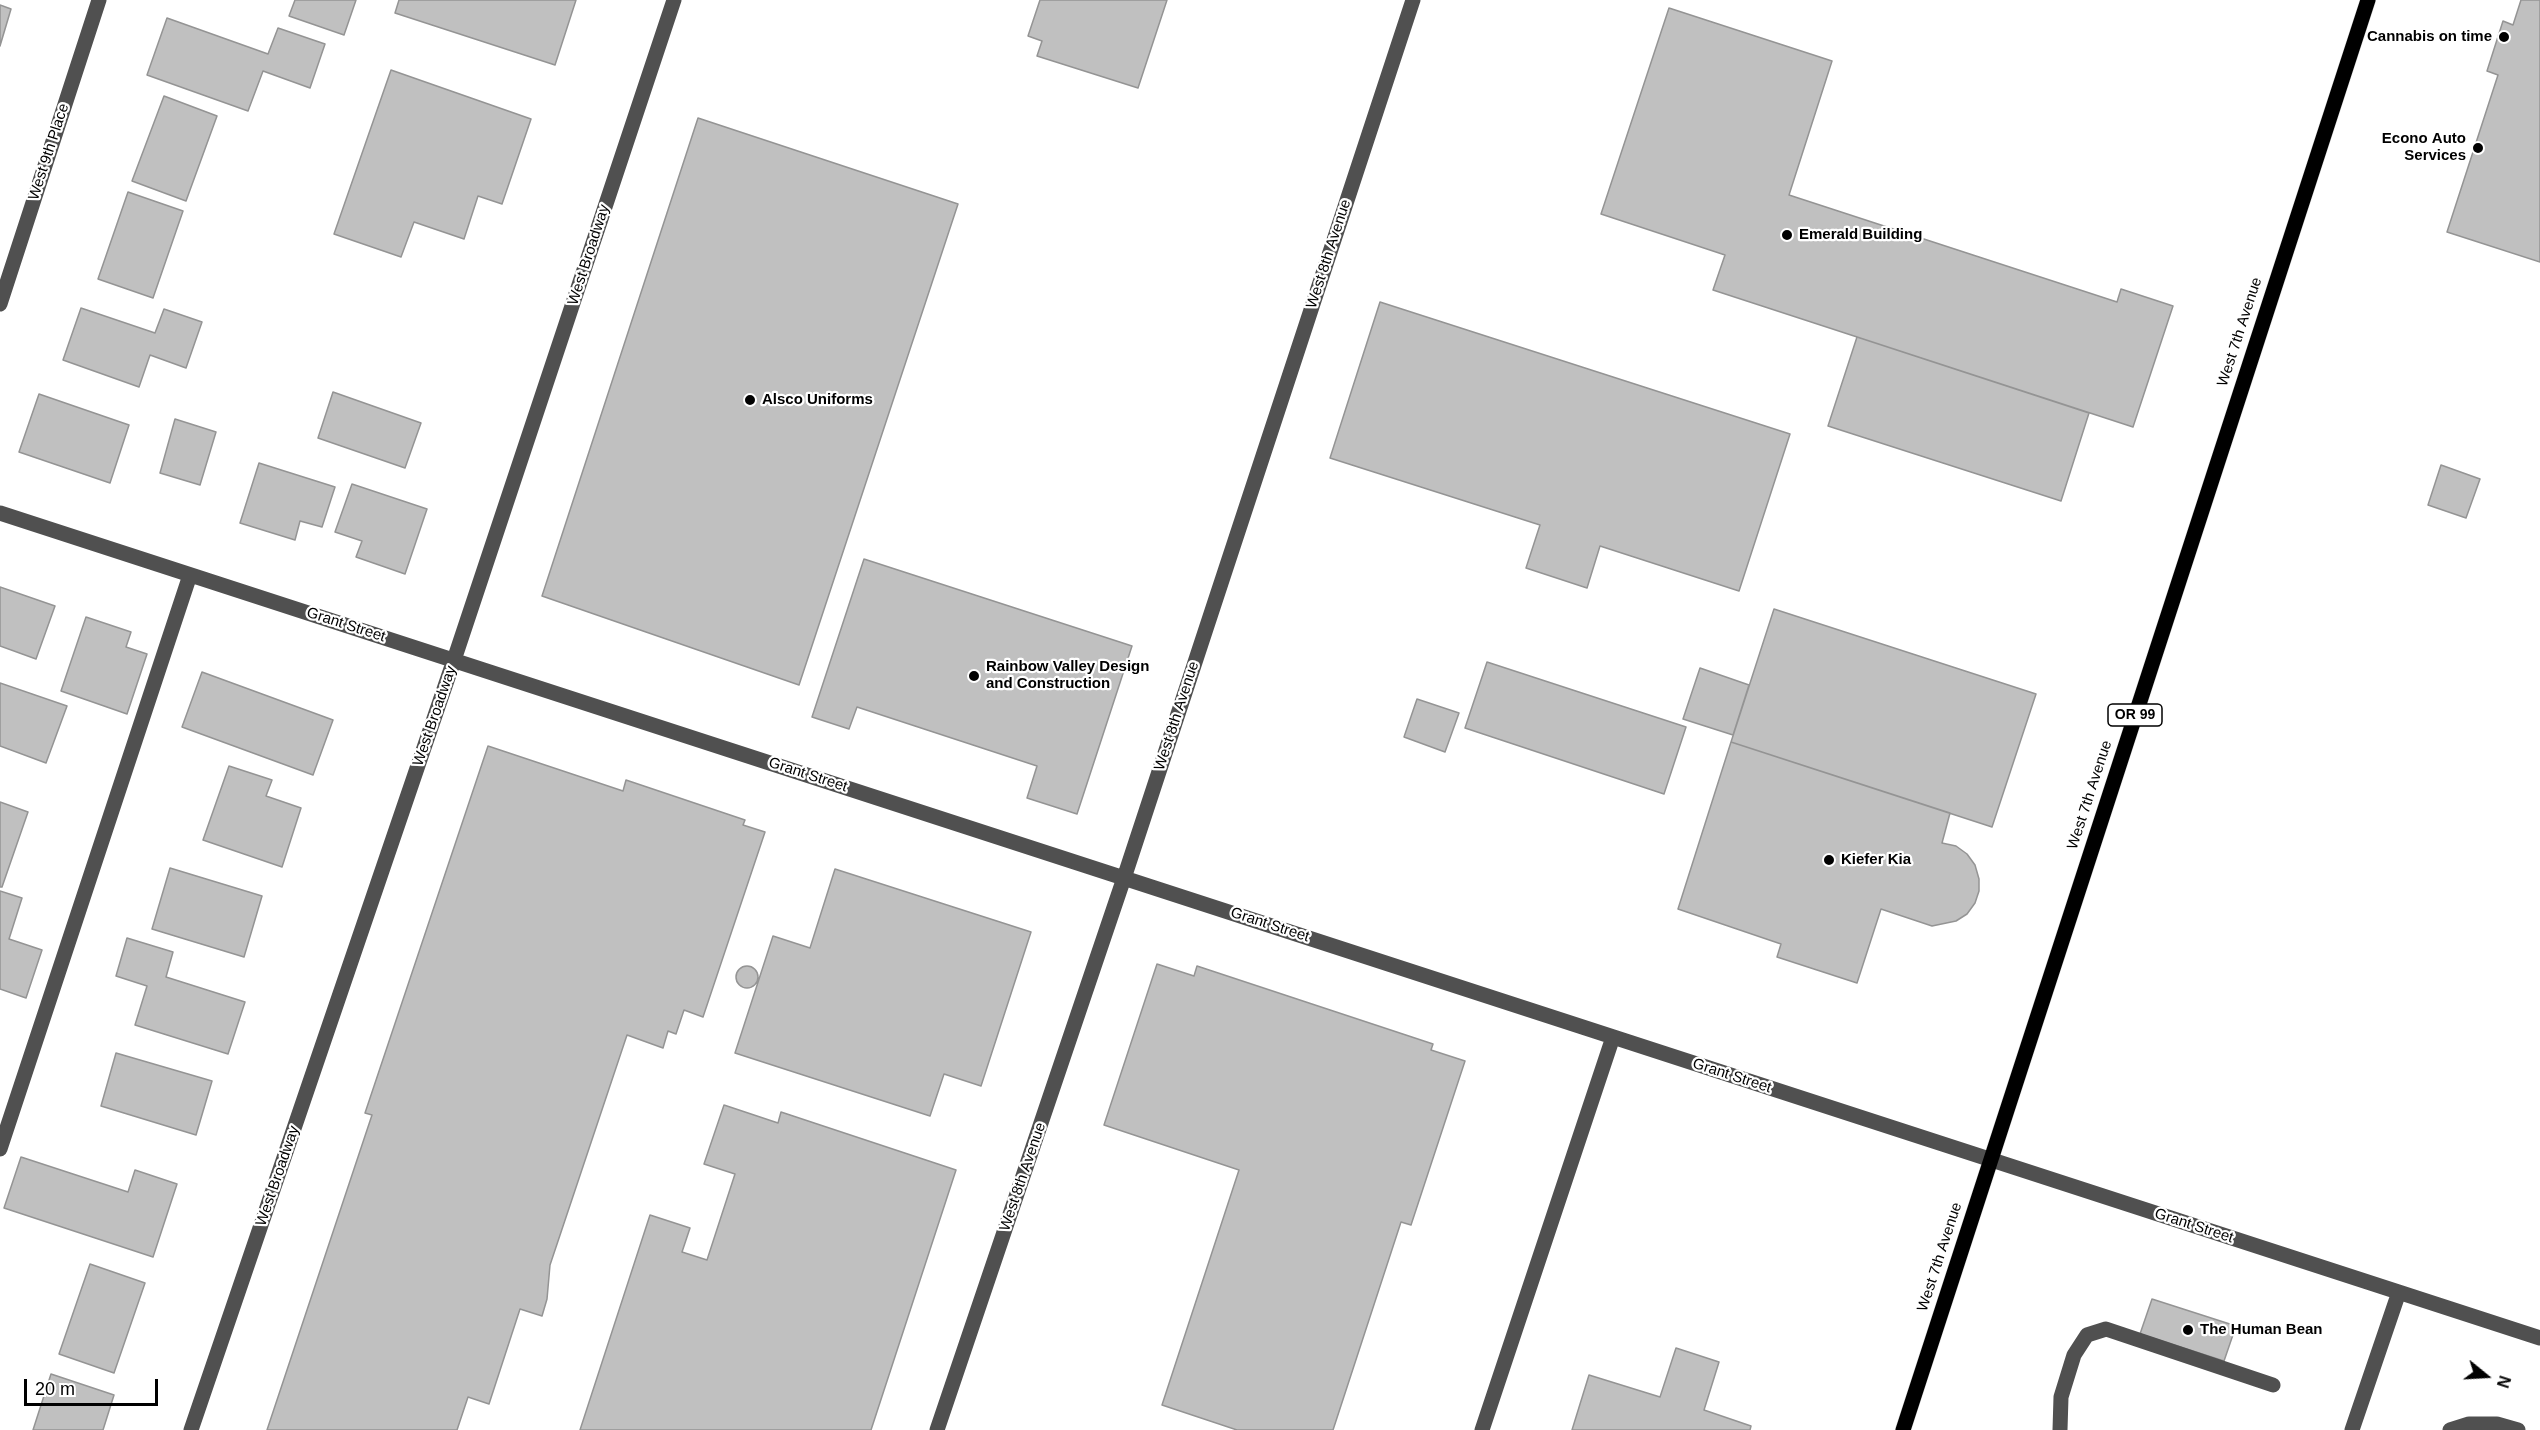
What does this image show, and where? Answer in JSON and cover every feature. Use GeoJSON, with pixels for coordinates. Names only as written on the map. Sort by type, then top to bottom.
{"type":"FeatureCollection","features":[{"type":"Feature","properties":{"kind":"main road","name":"West 7th Avenue"},"geometry":{"type":"LineString","coordinates":[[1904,1430],[2368,0]]}},
{"type":"Feature","properties":{"kind":"street","name":"West 9th Place"},"geometry":{"type":"LineString","coordinates":[[0,304],[99,0]]}},
{"type":"Feature","properties":{"kind":"street","name":"West Broadway"},"geometry":{"type":"LineString","coordinates":[[191,1430],[454,660],[674,0]]}},
{"type":"Feature","properties":{"kind":"street","name":"West 8th Avenue"},"geometry":{"type":"LineString","coordinates":[[937,1430],[1124,878],[1413,0]]}},
{"type":"Feature","properties":{"kind":"street","name":"Grant Street"},"geometry":{"type":"LineString","coordinates":[[0,513],[2540,1338]]}},
{"type":"Feature","properties":{"kind":"street"},"geometry":{"type":"LineString","coordinates":[[0,1149],[190,575]]}},
{"type":"Feature","properties":{"kind":"street"},"geometry":{"type":"LineString","coordinates":[[1482,1430],[1613,1037]]}},
{"type":"Feature","properties":{"kind":"street"},"geometry":{"type":"LineString","coordinates":[[2352,1430],[2399,1292]]}},
{"type":"Feature","properties":{"kind":"street"},"geometry":{"type":"LineString","coordinates":[[2060,1430],[2061,1397],[2074,1355],[2087,1335],[2106,1329],[2273,1385]]}},
{"type":"Feature","properties":{"kind":"street"},"geometry":{"type":"LineString","coordinates":[[2450,1430],[2469,1424],[2497,1424],[2518,1430]]}},
{"type":"Feature","properties":{"kind":"building"},"geometry":{"type":"Polygon","coordinates":[[[295,0],[356,0],[344,35],[289,16],[295,0]]]}},
{"type":"Feature","properties":{"kind":"building"},"geometry":{"type":"Polygon","coordinates":[[[399,0],[576,0],[555,65],[395,13],[399,0]]]}},
{"type":"Feature","properties":{"kind":"building"},"geometry":{"type":"Polygon","coordinates":[[[1040,0],[1167,0],[1138,88],[1037,56],[1042,41],[1028,36],[1040,0]]]}},
{"type":"Feature","properties":{"kind":"building"},"geometry":{"type":"Polygon","coordinates":[[[2521,0],[2540,0],[2540,262],[2447,232],[2498,75],[2487,71],[2503,21],[2513,25],[2521,0]]]}},
{"type":"Feature","properties":{"kind":"building"},"geometry":{"type":"Polygon","coordinates":[[[0,5],[11,9],[0,46],[0,5]]]}},
{"type":"Feature","properties":{"kind":"building","name":"Emerald Building"},"geometry":{"type":"Polygon","coordinates":[[[1669,8],[1832,61],[1789,195],[2117,302],[2121,289],[2173,306],[2133,427],[1713,290],[1725,255],[1601,214],[1669,8]]]}},
{"type":"Feature","properties":{"kind":"building"},"geometry":{"type":"Polygon","coordinates":[[[167,18],[268,54],[278,28],[325,44],[310,88],[263,71],[248,111],[147,75],[167,18]]]}},
{"type":"Feature","properties":{"kind":"building"},"geometry":{"type":"Polygon","coordinates":[[[391,70],[531,119],[502,204],[478,196],[464,239],[414,222],[401,257],[334,234],[391,70]]]}},
{"type":"Feature","properties":{"kind":"building"},"geometry":{"type":"Polygon","coordinates":[[[164,96],[217,116],[186,201],[132,181],[164,96]]]}},
{"type":"Feature","properties":{"kind":"building","name":"Alsco Uniforms"},"geometry":{"type":"Polygon","coordinates":[[[698,118],[958,204],[799,685],[542,596],[698,118]]]}},
{"type":"Feature","properties":{"kind":"building"},"geometry":{"type":"Polygon","coordinates":[[[128,192],[183,211],[153,298],[98,279],[128,192]]]}},
{"type":"Feature","properties":{"kind":"building"},"geometry":{"type":"Polygon","coordinates":[[[1380,302],[1790,434],[1739,591],[1600,546],[1587,588],[1526,568],[1540,525],[1330,458],[1380,302]]]}},
{"type":"Feature","properties":{"kind":"building"},"geometry":{"type":"Polygon","coordinates":[[[81,308],[155,333],[164,309],[202,322],[186,368],[150,355],[139,387],[63,360],[81,308]]]}},
{"type":"Feature","properties":{"kind":"building"},"geometry":{"type":"Polygon","coordinates":[[[1857,337],[2089,413],[2061,501],[1828,426],[1857,337]]]}},
{"type":"Feature","properties":{"kind":"building"},"geometry":{"type":"Polygon","coordinates":[[[333,392],[421,423],[405,468],[318,438],[333,392]]]}},
{"type":"Feature","properties":{"kind":"building"},"geometry":{"type":"Polygon","coordinates":[[[39,394],[129,425],[110,483],[19,452],[39,394]]]}},
{"type":"Feature","properties":{"kind":"building"},"geometry":{"type":"Polygon","coordinates":[[[175,419],[216,432],[200,485],[160,473],[175,419]]]}},
{"type":"Feature","properties":{"kind":"building"},"geometry":{"type":"Polygon","coordinates":[[[259,463],[335,487],[322,527],[300,521],[295,540],[240,523],[259,463]]]}},
{"type":"Feature","properties":{"kind":"building"},"geometry":{"type":"Polygon","coordinates":[[[2441,465],[2480,479],[2466,518],[2428,505],[2441,465]]]}},
{"type":"Feature","properties":{"kind":"building"},"geometry":{"type":"Polygon","coordinates":[[[352,484],[427,509],[405,574],[356,557],[362,541],[335,532],[352,484]]]}},
{"type":"Feature","properties":{"kind":"building","name":"Rainbow Valley Design and Construction"},"geometry":{"type":"Polygon","coordinates":[[[864,559],[1132,646],[1077,814],[1027,798],[1037,766],[857,707],[849,729],[812,717],[864,559]]]}},
{"type":"Feature","properties":{"kind":"building"},"geometry":{"type":"Polygon","coordinates":[[[0,587],[55,606],[36,659],[0,646],[0,587]]]}},
{"type":"Feature","properties":{"kind":"building"},"geometry":{"type":"Polygon","coordinates":[[[1774,609],[2036,694],[1992,827],[1731,742],[1774,609]]]}},
{"type":"Feature","properties":{"kind":"building"},"geometry":{"type":"Polygon","coordinates":[[[86,617],[131,632],[126,647],[147,654],[127,714],[61,691],[86,617]]]}},
{"type":"Feature","properties":{"kind":"building"},"geometry":{"type":"Polygon","coordinates":[[[1487,662],[1686,727],[1664,794],[1465,728],[1487,662]]]}},
{"type":"Feature","properties":{"kind":"building"},"geometry":{"type":"Polygon","coordinates":[[[1700,668],[1749,685],[1733,735],[1683,719],[1700,668]]]}},
{"type":"Feature","properties":{"kind":"building"},"geometry":{"type":"Polygon","coordinates":[[[202,672],[333,720],[313,775],[182,727],[202,672]]]}},
{"type":"Feature","properties":{"kind":"building"},"geometry":{"type":"Polygon","coordinates":[[[0,683],[67,706],[46,763],[0,746],[0,683]]]}},
{"type":"Feature","properties":{"kind":"building"},"geometry":{"type":"Polygon","coordinates":[[[1417,699],[1459,713],[1445,752],[1404,737],[1417,699]]]}},
{"type":"Feature","properties":{"kind":"building"},"geometry":{"type":"Polygon","coordinates":[[[1731,742],[1950,813],[1942,843],[1956,846],[1967,854],[1975,865],[1979,879],[1979,891],[1975,903],[1967,914],[1956,921],[1932,926],[1881,909],[1857,983],[1777,957],[1781,944],[1678,909],[1731,742]]]}},
{"type":"Feature","properties":{"kind":"building"},"geometry":{"type":"Polygon","coordinates":[[[488,746],[623,791],[626,780],[745,820],[743,825],[765,832],[703,1017],[684,1010],[676,1034],[668,1031],[663,1048],[627,1035],[550,1265],[547,1299],[542,1316],[520,1309],[489,1404],[468,1397],[457,1430],[267,1430],[372,1115],[365,1113],[488,746]]]}},
{"type":"Feature","properties":{"kind":"building"},"geometry":{"type":"Polygon","coordinates":[[[229,766],[272,780],[266,796],[301,808],[282,867],[203,840],[229,766]]]}},
{"type":"Feature","properties":{"kind":"building"},"geometry":{"type":"Polygon","coordinates":[[[0,802],[28,812],[2,887],[0,887],[0,802]]]}},
{"type":"Feature","properties":{"kind":"building"},"geometry":{"type":"Polygon","coordinates":[[[170,868],[262,896],[244,957],[152,929],[170,868]]]}},
{"type":"Feature","properties":{"kind":"building"},"geometry":{"type":"Polygon","coordinates":[[[835,869],[1031,932],[981,1086],[944,1074],[930,1116],[735,1053],[773,936],[810,948],[835,869]]]}},
{"type":"Feature","properties":{"kind":"building"},"geometry":{"type":"Polygon","coordinates":[[[0,891],[22,898],[9,939],[42,950],[26,998],[0,989],[0,891]]]}},
{"type":"Feature","properties":{"kind":"building"},"geometry":{"type":"Polygon","coordinates":[[[127,938],[173,952],[166,977],[245,1002],[228,1054],[135,1025],[147,986],[116,976],[127,938]]]}},
{"type":"Feature","properties":{"kind":"building"},"geometry":{"type":"Polygon","coordinates":[[[1157,964],[1194,976],[1197,966],[1433,1044],[1431,1050],[1465,1061],[1411,1225],[1401,1222],[1333,1430],[1237,1430],[1162,1405],[1239,1170],[1104,1125],[1157,964]]]}},
{"type":"Feature","properties":{"kind":"building"},"geometry":{"type":"Polygon","coordinates":[[[747,966],[755,969],[758,977],[755,985],[747,988],[739,985],[736,977],[739,969],[747,966]]]}},
{"type":"Feature","properties":{"kind":"building"},"geometry":{"type":"Polygon","coordinates":[[[116,1053],[212,1081],[196,1135],[101,1106],[116,1053]]]}},
{"type":"Feature","properties":{"kind":"building"},"geometry":{"type":"Polygon","coordinates":[[[724,1105],[778,1123],[781,1112],[956,1170],[871,1430],[580,1430],[650,1215],[690,1228],[682,1252],[707,1260],[735,1174],[704,1164],[724,1105]]]}},
{"type":"Feature","properties":{"kind":"building"},"geometry":{"type":"Polygon","coordinates":[[[21,1157],[128,1192],[135,1170],[177,1184],[153,1257],[4,1208],[21,1157]]]}},
{"type":"Feature","properties":{"kind":"building"},"geometry":{"type":"Polygon","coordinates":[[[90,1264],[145,1283],[114,1373],[59,1354],[90,1264]]]}},
{"type":"Feature","properties":{"kind":"building","name":"The Human Bean"},"geometry":{"type":"Polygon","coordinates":[[[2152,1299],[2236,1326],[2224,1361],[2140,1334],[2152,1299]]]}},
{"type":"Feature","properties":{"kind":"building"},"geometry":{"type":"Polygon","coordinates":[[[1676,1348],[1719,1362],[1704,1410],[1751,1426],[1750,1430],[1572,1430],[1589,1375],[1660,1397],[1676,1348]]]}},
{"type":"Feature","properties":{"kind":"building"},"geometry":{"type":"Polygon","coordinates":[[[51,1374],[114,1395],[103,1430],[33,1430],[51,1374]]]}},
{"type":"Feature","properties":{"kind":"place","name":"Cannabis on time"},"geometry":{"type":"Point","coordinates":[2504,37]}},
{"type":"Feature","properties":{"kind":"place","name":"Econo Auto Services"},"geometry":{"type":"Point","coordinates":[2478,148]}},
{"type":"Feature","properties":{"kind":"place","name":"Emerald Building"},"geometry":{"type":"Point","coordinates":[1787,235]}},
{"type":"Feature","properties":{"kind":"place","name":"Alsco Uniforms"},"geometry":{"type":"Point","coordinates":[750,400]}},
{"type":"Feature","properties":{"kind":"place","name":"Rainbow Valley Design and Construction"},"geometry":{"type":"Point","coordinates":[974,676]}},
{"type":"Feature","properties":{"kind":"place","name":"Kiefer Kia"},"geometry":{"type":"Point","coordinates":[1829,860]}},
{"type":"Feature","properties":{"kind":"place","name":"The Human Bean"},"geometry":{"type":"Point","coordinates":[2188,1330]}}]}
